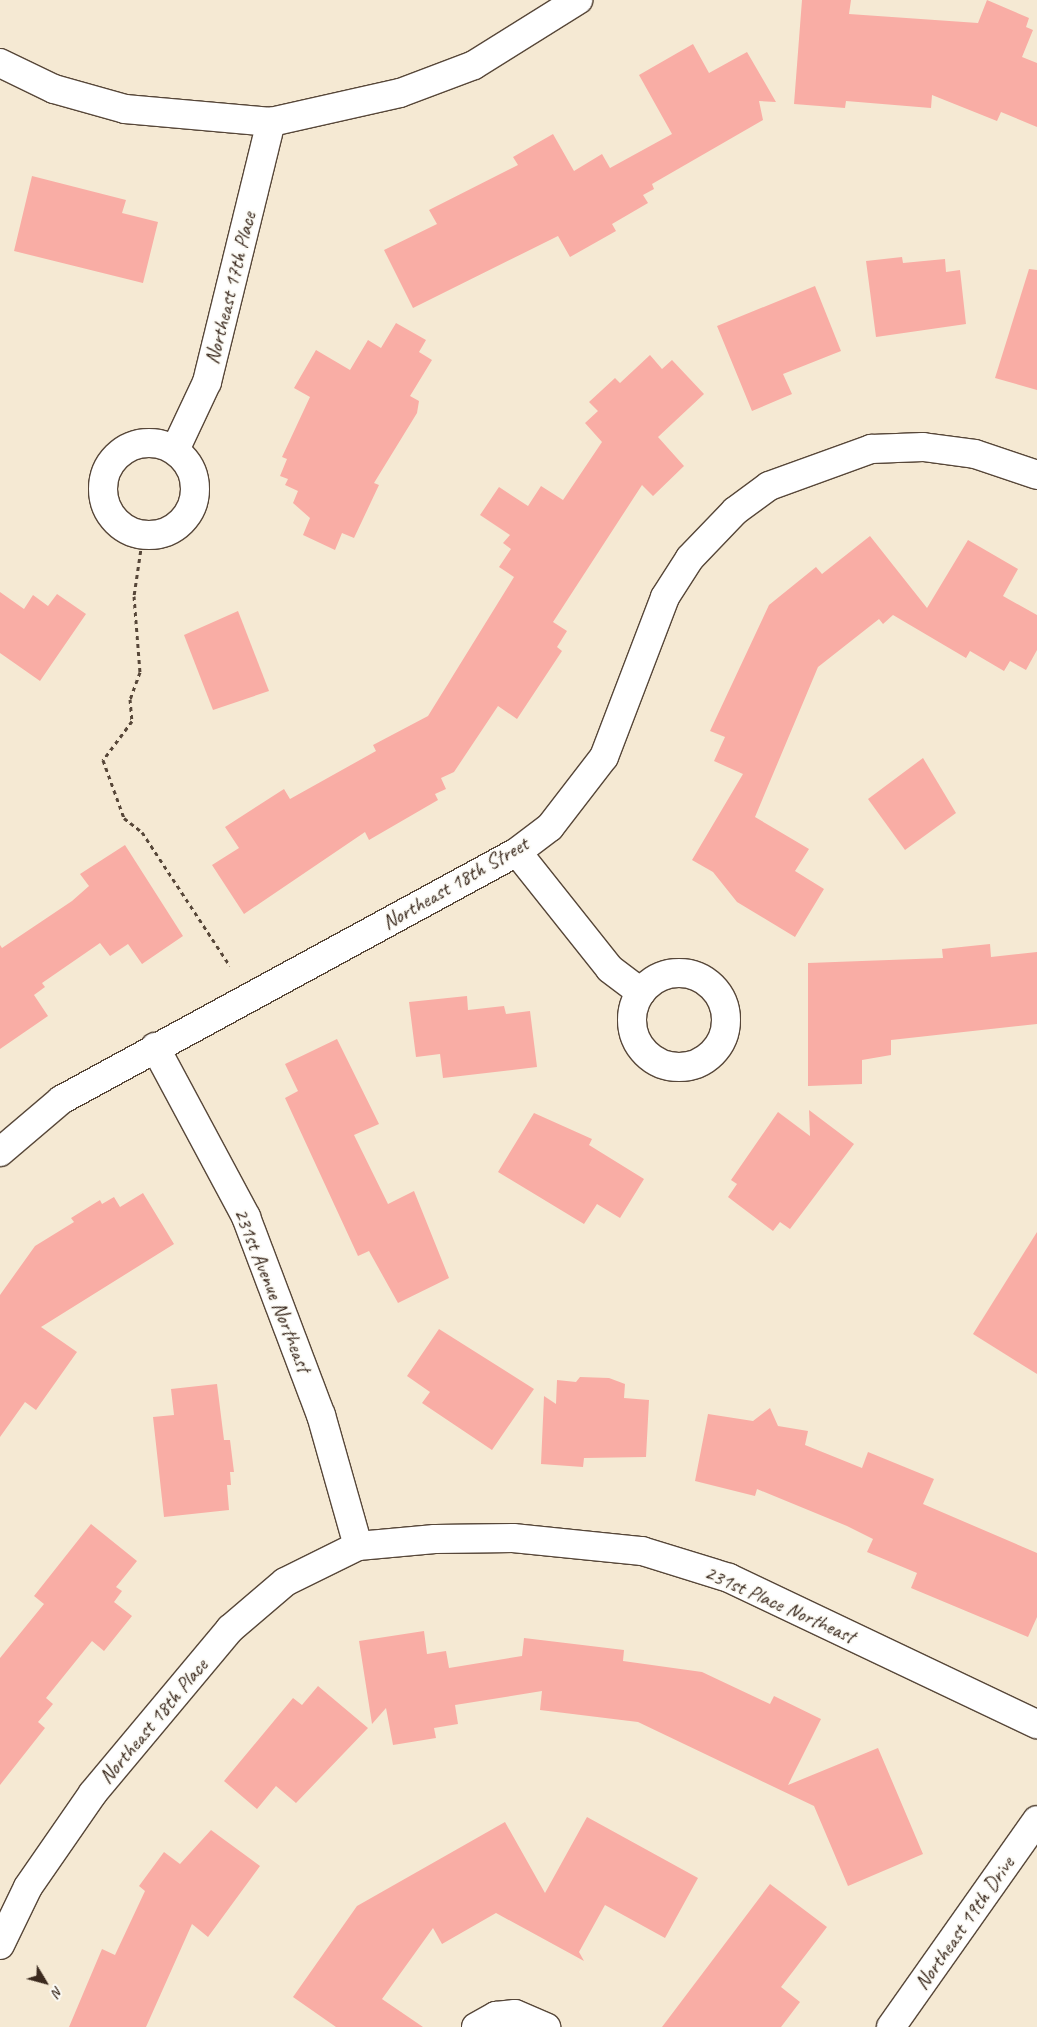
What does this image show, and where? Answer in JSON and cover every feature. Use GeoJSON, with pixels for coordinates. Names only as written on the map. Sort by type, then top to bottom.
{"type":"FeatureCollection","features":[{"type":"Feature","properties":{"kind":"street"},"geometry":{"type":"LineString","coordinates":[[0,64],[54,90],[125,109],[271,122],[400,93],[464,68],[578,0]]}},
{"type":"Feature","properties":{"kind":"street","name":"Northeast 17th Place"},"geometry":{"type":"LineString","coordinates":[[175,450],[207,382],[271,122]]}},
{"type":"Feature","properties":{"kind":"street"},"geometry":{"type":"LineString","coordinates":[[160,444],[175,450],[194,476],[192,508],[170,532],[142,535],[123,529],[112,518],[104,503],[106,471],[115,457],[136,445],[160,444]]}},
{"type":"Feature","properties":{"kind":"street","name":"Northeast 18th Street"},"geometry":{"type":"LineString","coordinates":[[0,1152],[61,1100],[517,852],[550,827],[604,757],[665,597],[690,558],[735,511],[769,486],[802,472],[871,449],[923,447],[975,454],[1037,476]]}},
{"type":"Feature","properties":{"kind":"street"},"geometry":{"type":"LineString","coordinates":[[517,852],[610,969],[640,992]]}},
{"type":"Feature","properties":{"kind":"street","name":"231st Avenue Northeast"},"geometry":{"type":"LineString","coordinates":[[156,1047],[246,1217],[321,1415],[358,1546]]}},
{"type":"Feature","properties":{"kind":"street","name":"231st Place Northeast"},"geometry":{"type":"LineString","coordinates":[[358,1546],[435,1539],[514,1538],[642,1551],[729,1578],[1037,1724]]}},
{"type":"Feature","properties":{"kind":"street","name":"Northeast 18th Place"},"geometry":{"type":"LineString","coordinates":[[0,1945],[28,1887],[93,1793],[230,1629],[285,1582],[358,1546]]}},
{"type":"Feature","properties":{"kind":"street","name":"Northeast 19th Drive"},"geometry":{"type":"LineString","coordinates":[[892,2027],[1037,1820]]}},
{"type":"Feature","properties":{"kind":"street"},"geometry":{"type":"LineString","coordinates":[[476,2027],[496,2016],[514,2014],[546,2027]]}},
{"type":"Feature","properties":{"kind":"path"},"geometry":{"type":"LineString","coordinates":[[142,535],[134,596],[140,672],[130,699],[132,721],[103,760],[124,818],[142,832],[251,996]]}},
{"type":"Feature","properties":{"kind":"building"},"geometry":{"type":"Polygon","coordinates":[[[802,0],[851,0],[849,14],[978,23],[987,0],[1029,18],[1026,27],[1033,30],[1022,57],[1037,63],[1037,127],[1001,112],[997,121],[932,95],[931,108],[846,101],[845,108],[794,104],[802,0]]]}},
{"type":"Feature","properties":{"kind":"building"},"geometry":{"type":"Polygon","coordinates":[[[693,44],[709,73],[747,52],[776,102],[759,101],[763,120],[652,184],[654,189],[643,195],[648,203],[612,224],[616,231],[570,257],[558,236],[413,308],[384,250],[437,224],[429,210],[518,165],[513,157],[553,134],[574,171],[602,154],[610,168],[672,134],[639,75],[693,44]]]}},
{"type":"Feature","properties":{"kind":"building"},"geometry":{"type":"Polygon","coordinates":[[[32,176],[126,200],[122,213],[158,222],[143,283],[14,251],[32,176]]]}},
{"type":"Feature","properties":{"kind":"building"},"geometry":{"type":"Polygon","coordinates":[[[902,257],[903,263],[945,259],[946,272],[960,270],[966,324],[876,337],[866,261],[902,257]]]}},
{"type":"Feature","properties":{"kind":"building"},"geometry":{"type":"Polygon","coordinates":[[[1029,269],[1037,270],[1037,390],[995,378],[1029,269]]]}},
{"type":"Feature","properties":{"kind":"building"},"geometry":{"type":"Polygon","coordinates":[[[815,286],[841,351],[783,374],[792,394],[752,411],[717,326],[815,286]]]}},
{"type":"Feature","properties":{"kind":"building"},"geometry":{"type":"Polygon","coordinates":[[[396,323],[426,340],[419,352],[432,360],[410,396],[419,401],[417,413],[374,483],[379,485],[354,538],[342,533],[335,550],[303,535],[310,518],[293,503],[298,491],[285,485],[288,479],[280,476],[287,459],[282,457],[310,397],[294,388],[316,350],[350,370],[368,340],[381,348],[396,323]]]}},
{"type":"Feature","properties":{"kind":"building"},"geometry":{"type":"Polygon","coordinates":[[[650,355],[662,369],[672,360],[704,394],[658,437],[684,466],[653,496],[642,485],[553,622],[567,631],[557,647],[562,651],[517,719],[498,706],[454,772],[441,778],[446,789],[435,794],[438,800],[369,840],[365,832],[244,914],[212,865],[239,848],[225,827],[284,789],[290,799],[376,751],[373,745],[428,716],[514,577],[499,567],[511,549],[503,543],[510,535],[480,515],[499,487],[528,506],[541,486],[563,500],[602,442],[585,423],[598,411],[589,402],[615,378],[620,383],[650,355]]]}},
{"type":"Feature","properties":{"kind":"building"},"geometry":{"type":"Polygon","coordinates":[[[870,536],[927,608],[968,540],[1018,569],[1003,596],[1037,615],[1037,650],[1026,670],[1010,661],[1004,671],[970,651],[966,658],[893,615],[883,624],[879,619],[818,667],[755,817],[809,849],[795,871],[824,889],[795,937],[737,902],[713,872],[692,860],[743,774],[714,761],[725,737],[710,731],[769,605],[816,567],[822,574],[870,536]]]}},
{"type":"Feature","properties":{"kind":"building"},"geometry":{"type":"Polygon","coordinates":[[[0,592],[24,609],[33,595],[48,606],[57,594],[86,614],[40,681],[0,653],[0,592]]]}},
{"type":"Feature","properties":{"kind":"building"},"geometry":{"type":"Polygon","coordinates":[[[238,611],[269,691],[213,710],[184,635],[238,611]]]}},
{"type":"Feature","properties":{"kind":"building"},"geometry":{"type":"Polygon","coordinates":[[[923,758],[956,813],[905,850],[868,799],[923,758]]]}},
{"type":"Feature","properties":{"kind":"building"},"geometry":{"type":"Polygon","coordinates":[[[125,845],[183,936],[142,964],[128,944],[110,956],[100,943],[42,983],[45,987],[34,995],[48,1016],[0,1049],[0,945],[2,948],[72,901],[89,886],[80,874],[125,845]]]}},
{"type":"Feature","properties":{"kind":"building"},"geometry":{"type":"Polygon","coordinates":[[[990,944],[991,957],[1037,952],[1037,1024],[891,1040],[891,1055],[862,1060],[862,1084],[808,1086],[808,963],[943,958],[942,949],[990,944]]]}},
{"type":"Feature","properties":{"kind":"building"},"geometry":{"type":"Polygon","coordinates":[[[467,996],[468,1010],[504,1006],[506,1014],[530,1011],[537,1067],[443,1078],[440,1054],[416,1057],[409,1002],[467,996]]]}},
{"type":"Feature","properties":{"kind":"building"},"geometry":{"type":"Polygon","coordinates":[[[337,1039],[379,1124],[354,1135],[388,1204],[414,1191],[449,1278],[398,1303],[369,1251],[358,1256],[285,1098],[298,1091],[285,1064],[337,1039]]]}},
{"type":"Feature","properties":{"kind":"building"},"geometry":{"type":"Polygon","coordinates":[[[809,1110],[854,1144],[790,1229],[780,1222],[773,1231],[728,1197],[737,1184],[731,1180],[778,1112],[810,1136],[809,1110]]]}},
{"type":"Feature","properties":{"kind":"building"},"geometry":{"type":"Polygon","coordinates":[[[534,1113],[592,1139],[589,1145],[644,1179],[620,1218],[597,1204],[584,1224],[498,1172],[534,1113]]]}},
{"type":"Feature","properties":{"kind":"building"},"geometry":{"type":"Polygon","coordinates":[[[143,1193],[174,1244],[41,1327],[77,1352],[36,1410],[25,1402],[0,1437],[0,1295],[35,1246],[74,1222],[71,1218],[100,1200],[102,1204],[114,1197],[120,1207],[143,1193]]]}},
{"type":"Feature","properties":{"kind":"building"},"geometry":{"type":"Polygon","coordinates":[[[1037,1232],[1037,1374],[973,1334],[1037,1232]]]}},
{"type":"Feature","properties":{"kind":"building"},"geometry":{"type":"Polygon","coordinates":[[[439,1329],[534,1389],[492,1450],[422,1403],[430,1392],[407,1376],[439,1329]]]}},
{"type":"Feature","properties":{"kind":"building"},"geometry":{"type":"Polygon","coordinates":[[[580,1377],[609,1378],[625,1384],[624,1398],[649,1400],[646,1457],[584,1458],[583,1467],[541,1464],[544,1396],[556,1404],[557,1380],[576,1382],[580,1377]]]}},
{"type":"Feature","properties":{"kind":"building"},"geometry":{"type":"Polygon","coordinates":[[[217,1384],[224,1440],[230,1440],[234,1472],[230,1472],[231,1485],[227,1485],[229,1510],[164,1517],[153,1417],[174,1415],[171,1389],[217,1384]]]}},
{"type":"Feature","properties":{"kind":"building"},"geometry":{"type":"Polygon","coordinates":[[[770,1408],[778,1426],[808,1431],[805,1445],[862,1468],[868,1452],[934,1479],[923,1504],[1037,1553],[1037,1617],[1028,1637],[911,1588],[917,1573],[867,1552],[873,1539],[847,1526],[757,1489],[755,1496],[695,1481],[708,1414],[753,1421],[770,1408]]]}},
{"type":"Feature","properties":{"kind":"building"},"geometry":{"type":"Polygon","coordinates":[[[91,1524],[137,1561],[116,1587],[122,1591],[114,1602],[132,1616],[104,1651],[92,1641],[46,1698],[53,1704],[38,1722],[45,1728],[0,1785],[0,1658],[44,1604],[34,1596],[91,1524]]]}},
{"type":"Feature","properties":{"kind":"building"},"geometry":{"type":"Polygon","coordinates":[[[424,1631],[427,1654],[446,1651],[449,1668],[522,1656],[524,1638],[624,1650],[623,1661],[702,1672],[770,1704],[774,1696],[821,1719],[788,1785],[878,1748],[923,1854],[848,1886],[814,1806],[638,1722],[540,1710],[542,1691],[455,1705],[458,1724],[434,1728],[436,1738],[393,1745],[386,1708],[372,1724],[359,1641],[424,1631]]]}},
{"type":"Feature","properties":{"kind":"building"},"geometry":{"type":"Polygon","coordinates":[[[318,1686],[368,1728],[296,1803],[276,1786],[257,1809],[224,1781],[293,1698],[302,1705],[318,1686]]]}},
{"type":"Feature","properties":{"kind":"building"},"geometry":{"type":"Polygon","coordinates":[[[587,1817],[698,1878],[665,1938],[605,1905],[579,1952],[584,1961],[496,1913],[442,1944],[433,1928],[382,1999],[423,2027],[336,2027],[293,1997],[357,1906],[505,1822],[545,1893],[587,1817]]]}},
{"type":"Feature","properties":{"kind":"building"},"geometry":{"type":"Polygon","coordinates":[[[211,1830],[260,1866],[208,1937],[192,1924],[146,2027],[69,2027],[102,1949],[115,1955],[145,1891],[139,1886],[164,1852],[180,1864],[211,1830]]]}},
{"type":"Feature","properties":{"kind":"building"},"geometry":{"type":"Polygon","coordinates":[[[770,1884],[827,1927],[781,1987],[800,2002],[781,2027],[662,2027],[770,1884]]]}}]}
